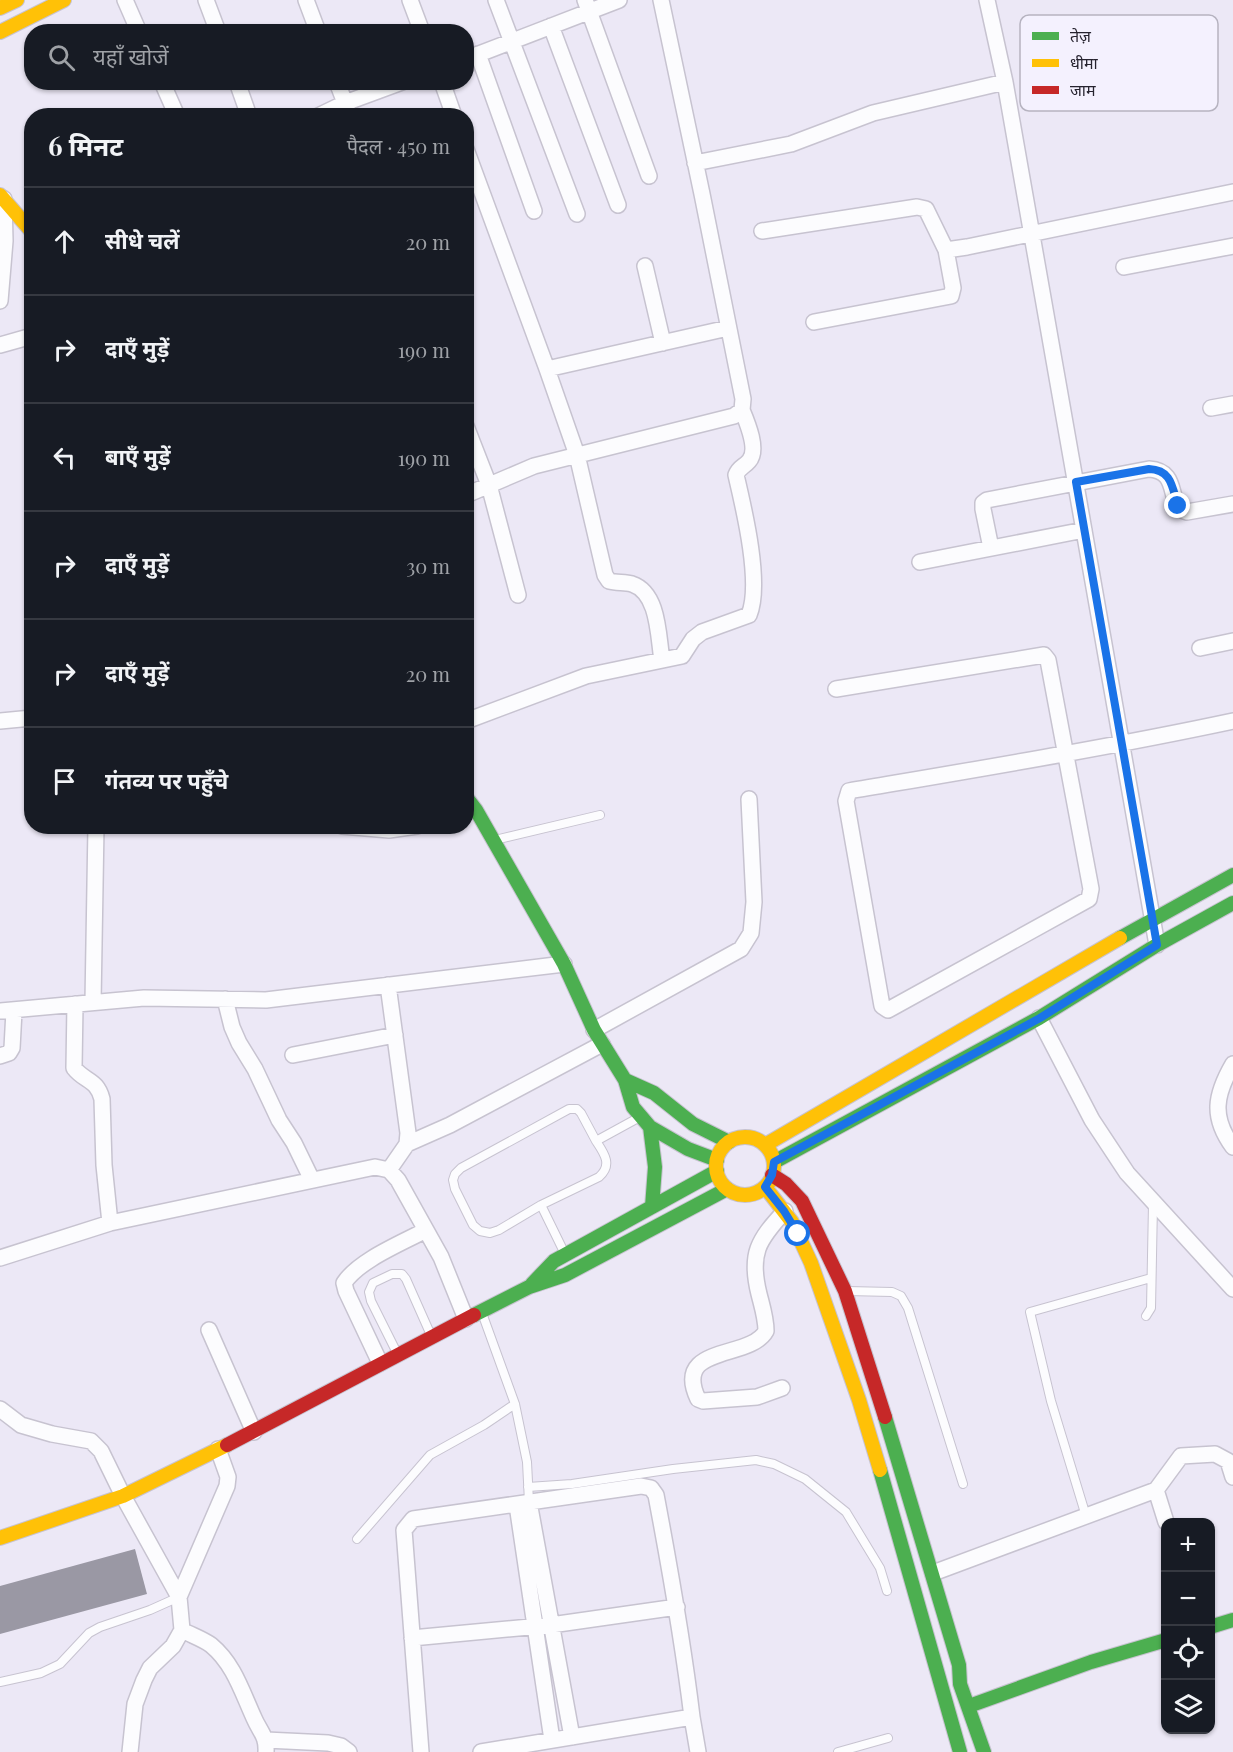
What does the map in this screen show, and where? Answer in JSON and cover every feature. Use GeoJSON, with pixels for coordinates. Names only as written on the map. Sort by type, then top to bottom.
{"type":"FeatureCollection","features":[{"type":"Feature","properties":{"kind":"main road"},"geometry":{"type":"LineString","coordinates":[[0,8],[17,0]]}},
{"type":"Feature","properties":{"kind":"main road"},"geometry":{"type":"LineString","coordinates":[[0,32],[64,0]]}},
{"type":"Feature","properties":{"kind":"main road"},"geometry":{"type":"LineString","coordinates":[[2,197],[24,223]]}},
{"type":"Feature","properties":{"kind":"main road"},"geometry":{"type":"LineString","coordinates":[[474,816],[493,840],[564,964],[594,1030],[625,1080],[629,1097],[640,1117],[650,1127],[717,1166]]}},
{"type":"Feature","properties":{"kind":"main road"},"geometry":{"type":"LineString","coordinates":[[765,1144],[1151,920],[1233,875]]}},
{"type":"Feature","properties":{"kind":"main road"},"geometry":{"type":"LineString","coordinates":[[960,1752],[864,1413],[811,1265],[798,1234],[784,1211],[770,1175],[771,1152],[757,1139],[747,1137],[729,1142],[721,1150],[717,1166],[722,1184],[736,1193],[746,1195],[756,1192],[770,1175],[1040,1018],[1157,945],[1233,903]]}},
{"type":"Feature","properties":{"kind":"main road"},"geometry":{"type":"LineString","coordinates":[[625,1080],[654,1093],[693,1124],[729,1142]]}},
{"type":"Feature","properties":{"kind":"main road"},"geometry":{"type":"LineString","coordinates":[[650,1127],[657,1175],[652,1207]]}},
{"type":"Feature","properties":{"kind":"main road"},"geometry":{"type":"LineString","coordinates":[[529,1287],[554,1261],[652,1207],[717,1166]]}},
{"type":"Feature","properties":{"kind":"main road"},"geometry":{"type":"LineString","coordinates":[[770,1175],[786,1184],[802,1201],[845,1291],[933,1573],[959,1665],[960,1684],[984,1752]]}},
{"type":"Feature","properties":{"kind":"main road"},"geometry":{"type":"LineString","coordinates":[[0,1538],[123,1496],[254,1432],[380,1363],[529,1287],[565,1275],[728,1189]]}},
{"type":"Feature","properties":{"kind":"main road"},"geometry":{"type":"LineString","coordinates":[[1213,1626],[1233,1620]]}},
{"type":"Feature","properties":{"kind":"main road"},"geometry":{"type":"LineString","coordinates":[[969,1706],[1091,1662],[1161,1641]]}},
{"type":"Feature","properties":{"kind":"street"},"geometry":{"type":"LineString","coordinates":[[125,0],[136,24]]}},
{"type":"Feature","properties":{"kind":"street"},"geometry":{"type":"LineString","coordinates":[[206,0],[215,24]]}},
{"type":"Feature","properties":{"kind":"street"},"geometry":{"type":"LineString","coordinates":[[306,0],[315,24]]}},
{"type":"Feature","properties":{"kind":"street"},"geometry":{"type":"LineString","coordinates":[[410,0],[419,24]]}},
{"type":"Feature","properties":{"kind":"street"},"geometry":{"type":"LineString","coordinates":[[496,0],[577,214]]}},
{"type":"Feature","properties":{"kind":"street"},"geometry":{"type":"LineString","coordinates":[[474,56],[551,26],[587,6],[619,0]]}},
{"type":"Feature","properties":{"kind":"street"},"geometry":{"type":"LineString","coordinates":[[474,718],[586,676],[682,656],[693,639],[702,632],[742,619],[752,609],[753,567],[736,475],[738,470],[751,460],[753,452],[750,427],[742,410],[743,399],[661,0]]}},
{"type":"Feature","properties":{"kind":"street"},"geometry":{"type":"LineString","coordinates":[[987,0],[1005,82],[1157,945]]}},
{"type":"Feature","properties":{"kind":"street"},"geometry":{"type":"LineString","coordinates":[[587,6],[649,176]]}},
{"type":"Feature","properties":{"kind":"street"},"geometry":{"type":"LineString","coordinates":[[551,26],[618,205]]}},
{"type":"Feature","properties":{"kind":"street"},"geometry":{"type":"LineString","coordinates":[[474,62],[534,211]]}},
{"type":"Feature","properties":{"kind":"street"},"geometry":{"type":"LineString","coordinates":[[695,163],[790,144],[873,113],[1005,82]]}},
{"type":"Feature","properties":{"kind":"street"},"geometry":{"type":"LineString","coordinates":[[166,90],[173,108]]}},
{"type":"Feature","properties":{"kind":"street"},"geometry":{"type":"LineString","coordinates":[[240,90],[246,108]]}},
{"type":"Feature","properties":{"kind":"street"},"geometry":{"type":"LineString","coordinates":[[340,90],[346,108]]}},
{"type":"Feature","properties":{"kind":"street"},"geometry":{"type":"LineString","coordinates":[[351,108],[386,90]]}},
{"type":"Feature","properties":{"kind":"street"},"geometry":{"type":"LineString","coordinates":[[445,90],[451,108]]}},
{"type":"Feature","properties":{"kind":"street"},"geometry":{"type":"LineString","coordinates":[[474,171],[577,455],[604,575],[609,581],[617,584],[631,584],[649,596],[653,605],[662,660]]}},
{"type":"Feature","properties":{"kind":"street"},"geometry":{"type":"LineString","coordinates":[[946,250],[1233,192]]}},
{"type":"Feature","properties":{"kind":"street"},"geometry":{"type":"LineString","coordinates":[[0,301],[5,242],[2,197]]}},
{"type":"Feature","properties":{"kind":"street"},"geometry":{"type":"LineString","coordinates":[[762,231],[917,207],[926,209],[946,250],[953,288],[951,296],[814,322]]}},
{"type":"Feature","properties":{"kind":"street"},"geometry":{"type":"LineString","coordinates":[[1124,267],[1233,246]]}},
{"type":"Feature","properties":{"kind":"street"},"geometry":{"type":"LineString","coordinates":[[645,266],[663,343]]}},
{"type":"Feature","properties":{"kind":"street"},"geometry":{"type":"LineString","coordinates":[[547,369],[728,328]]}},
{"type":"Feature","properties":{"kind":"street"},"geometry":{"type":"LineString","coordinates":[[0,345],[24,338]]}},
{"type":"Feature","properties":{"kind":"street"},"geometry":{"type":"LineString","coordinates":[[1211,408],[1233,404]]}},
{"type":"Feature","properties":{"kind":"street"},"geometry":{"type":"LineString","coordinates":[[474,492],[534,466],[734,416],[742,410]]}},
{"type":"Feature","properties":{"kind":"street"},"geometry":{"type":"LineString","coordinates":[[474,447],[489,485],[518,595]]}},
{"type":"Feature","properties":{"kind":"street"},"geometry":{"type":"LineString","coordinates":[[991,548],[983,503],[987,500],[1076,482],[1149,469],[1160,470],[1167,475],[1181,510],[1187,512],[1233,504]]}},
{"type":"Feature","properties":{"kind":"street"},"geometry":{"type":"LineString","coordinates":[[920,562],[1084,531]]}},
{"type":"Feature","properties":{"kind":"street"},"geometry":{"type":"LineString","coordinates":[[1200,648],[1233,641]]}},
{"type":"Feature","properties":{"kind":"street"},"geometry":{"type":"LineString","coordinates":[[836,689],[1044,655],[1048,660],[1065,754],[1091,889],[1089,899],[888,1010],[882,1006],[846,801],[849,791],[1065,754],[1122,745],[1233,721]]}},
{"type":"Feature","properties":{"kind":"street"},"geometry":{"type":"LineString","coordinates":[[0,721],[24,719]]}},
{"type":"Feature","properties":{"kind":"street"},"geometry":{"type":"LineString","coordinates":[[594,1030],[741,949],[751,933],[754,903],[750,799]]}},
{"type":"Feature","properties":{"kind":"street"},"geometry":{"type":"LineString","coordinates":[[93,1002],[96,834]]}},
{"type":"Feature","properties":{"kind":"street"},"geometry":{"type":"LineString","coordinates":[[0,1056],[9,1053],[12,1048],[7,1011],[144,998],[266,1000],[564,964]]}},
{"type":"Feature","properties":{"kind":"street"},"geometry":{"type":"LineString","coordinates":[[388,985],[408,1133],[406,1144],[389,1170]]}},
{"type":"Feature","properties":{"kind":"street"},"geometry":{"type":"LineString","coordinates":[[225,999],[232,1027],[239,1043],[255,1069],[279,1120],[294,1143],[312,1180]]}},
{"type":"Feature","properties":{"kind":"street"},"geometry":{"type":"LineString","coordinates":[[75,1004],[74,1068],[80,1075],[95,1083],[100,1089],[102,1099],[104,1165],[110,1223]]}},
{"type":"Feature","properties":{"kind":"street"},"geometry":{"type":"LineString","coordinates":[[1040,1018],[1092,1120],[1126,1173],[1233,1289]]}},
{"type":"Feature","properties":{"kind":"street"},"geometry":{"type":"LineString","coordinates":[[293,1055],[395,1035]]}},
{"type":"Feature","properties":{"kind":"street"},"geometry":{"type":"LineString","coordinates":[[406,1144],[450,1125],[602,1044]]}},
{"type":"Feature","properties":{"kind":"street"},"geometry":{"type":"LineString","coordinates":[[1233,1064],[1221,1084],[1217,1106],[1219,1123],[1233,1147]]}},
{"type":"Feature","properties":{"kind":"street"},"geometry":{"type":"LineString","coordinates":[[0,1258],[110,1223],[375,1167],[389,1170],[398,1180],[441,1257],[466,1319]]}},
{"type":"Feature","properties":{"kind":"street"},"geometry":{"type":"LineString","coordinates":[[782,1388],[757,1397],[703,1401],[698,1400],[694,1393],[693,1376],[696,1367],[704,1361],[758,1341],[766,1331],[754,1272],[755,1260],[766,1231],[784,1211]]}},
{"type":"Feature","properties":{"kind":"street"},"geometry":{"type":"LineString","coordinates":[[380,1363],[344,1283],[349,1276],[365,1264],[426,1230]]}},
{"type":"Feature","properties":{"kind":"street"},"geometry":{"type":"LineString","coordinates":[[209,1330],[254,1432]]}},
{"type":"Feature","properties":{"kind":"street"},"geometry":{"type":"LineString","coordinates":[[0,1409],[21,1425],[52,1434],[91,1441],[100,1451],[179,1597],[182,1630],[173,1646],[150,1668],[144,1680],[135,1704],[130,1752]]}},
{"type":"Feature","properties":{"kind":"street"},"geometry":{"type":"LineString","coordinates":[[179,1597],[227,1486],[228,1477],[218,1449]]}},
{"type":"Feature","properties":{"kind":"street"},"geometry":{"type":"LineString","coordinates":[[933,1573],[1156,1490],[1181,1456],[1215,1454],[1228,1461],[1233,1477]]}},
{"type":"Feature","properties":{"kind":"street"},"geometry":{"type":"LineString","coordinates":[[421,1752],[404,1530],[409,1522],[413,1519],[525,1498],[640,1486],[651,1488],[656,1495],[677,1607],[698,1752]]}},
{"type":"Feature","properties":{"kind":"street"},"geometry":{"type":"LineString","coordinates":[[1156,1490],[1165,1518]]}},
{"type":"Feature","properties":{"kind":"street"},"geometry":{"type":"LineString","coordinates":[[525,1498],[543,1625],[552,1740]]}},
{"type":"Feature","properties":{"kind":"street"},"geometry":{"type":"LineString","coordinates":[[412,1638],[543,1625],[677,1607]]}},
{"type":"Feature","properties":{"kind":"street"},"geometry":{"type":"LineString","coordinates":[[543,1625],[572,1737]]}},
{"type":"Feature","properties":{"kind":"street"},"geometry":{"type":"LineString","coordinates":[[182,1630],[210,1644],[228,1664],[240,1684],[266,1746],[328,1743],[341,1746],[349,1752]]}},
{"type":"Feature","properties":{"kind":"street"},"geometry":{"type":"LineString","coordinates":[[947,1711],[969,1706]]}},
{"type":"Feature","properties":{"kind":"street"},"geometry":{"type":"LineString","coordinates":[[489,1751],[692,1717]]}},
{"type":"Feature","properties":{"kind":"lane"},"geometry":{"type":"LineString","coordinates":[[493,840],[600,815]]}},
{"type":"Feature","properties":{"kind":"lane"},"geometry":{"type":"LineString","coordinates":[[569,1109],[577,1109],[582,1113],[596,1141],[606,1157],[608,1164],[606,1172],[540,1205],[499,1230],[489,1233],[473,1226],[454,1189],[455,1174],[461,1168],[569,1109]]}},
{"type":"Feature","properties":{"kind":"lane"},"geometry":{"type":"LineString","coordinates":[[596,1141],[640,1117]]}},
{"type":"Feature","properties":{"kind":"lane"},"geometry":{"type":"LineString","coordinates":[[1146,1316],[1151,1308],[1154,1202]]}},
{"type":"Feature","properties":{"kind":"lane"},"geometry":{"type":"LineString","coordinates":[[540,1205],[566,1255]]}},
{"type":"Feature","properties":{"kind":"lane"},"geometry":{"type":"LineString","coordinates":[[398,1354],[369,1292],[373,1283],[392,1274],[402,1274],[406,1279],[432,1338]]}},
{"type":"Feature","properties":{"kind":"lane"},"geometry":{"type":"LineString","coordinates":[[1086,1516],[1051,1401],[1030,1312],[1152,1278]]}},
{"type":"Feature","properties":{"kind":"lane"},"geometry":{"type":"LineString","coordinates":[[845,1291],[891,1292],[902,1296],[908,1308],[963,1484]]}},
{"type":"Feature","properties":{"kind":"lane"},"geometry":{"type":"LineString","coordinates":[[481,1312],[515,1404],[526,1462],[525,1498],[572,1484],[673,1469],[756,1461],[774,1464],[806,1479],[846,1512],[880,1568],[887,1591]]}},
{"type":"Feature","properties":{"kind":"lane"},"geometry":{"type":"LineString","coordinates":[[357,1539],[430,1455],[484,1425],[515,1404]]}},
{"type":"Feature","properties":{"kind":"lane"},"geometry":{"type":"LineString","coordinates":[[0,1682],[51,1669],[60,1664],[89,1633],[179,1597]]}},
{"type":"Feature","properties":{"kind":"lane"},"geometry":{"type":"LineString","coordinates":[[838,1752],[888,1738]]}},
{"type":"Feature","properties":{"kind":"building"},"geometry":{"type":"Polygon","coordinates":[[[135,1549],[147,1594],[0,1634],[0,1586],[135,1549]]]}},
{"type":"Feature","properties":{"kind":"traffic: fast"},"geometry":{"type":"LineString","coordinates":[[474,807],[564,964],[594,1030],[625,1080],[633,1107],[650,1127],[688,1149],[717,1160]]}},
{"type":"Feature","properties":{"kind":"traffic: fast"},"geometry":{"type":"LineString","coordinates":[[1120,938],[1233,875]]}},
{"type":"Feature","properties":{"kind":"traffic: fast"},"geometry":{"type":"LineString","coordinates":[[774,1162],[1039,1018],[1157,945],[1233,903]]}},
{"type":"Feature","properties":{"kind":"traffic: fast"},"geometry":{"type":"LineString","coordinates":[[625,1080],[654,1093],[693,1124],[729,1142]]}},
{"type":"Feature","properties":{"kind":"traffic: fast"},"geometry":{"type":"LineString","coordinates":[[650,1127],[655,1167],[652,1207]]}},
{"type":"Feature","properties":{"kind":"traffic: fast"},"geometry":{"type":"LineString","coordinates":[[532,1284],[554,1261],[717,1171]]}},
{"type":"Feature","properties":{"kind":"traffic: fast"},"geometry":{"type":"LineString","coordinates":[[474,1315],[529,1287],[565,1275],[727,1189]]}},
{"type":"Feature","properties":{"kind":"traffic: fast"},"geometry":{"type":"LineString","coordinates":[[885,1417],[959,1665],[960,1684],[984,1752]]}},
{"type":"Feature","properties":{"kind":"traffic: fast"},"geometry":{"type":"LineString","coordinates":[[880,1470],[960,1752]]}},
{"type":"Feature","properties":{"kind":"traffic: fast"},"geometry":{"type":"LineString","coordinates":[[1213,1626],[1233,1620]]}},
{"type":"Feature","properties":{"kind":"traffic: fast"},"geometry":{"type":"LineString","coordinates":[[969,1706],[1091,1662],[1161,1641]]}},
{"type":"Feature","properties":{"kind":"traffic: slow"},"geometry":{"type":"LineString","coordinates":[[0,8],[17,0]]}},
{"type":"Feature","properties":{"kind":"traffic: slow"},"geometry":{"type":"LineString","coordinates":[[0,32],[64,0]]}},
{"type":"Feature","properties":{"kind":"traffic: slow"},"geometry":{"type":"LineString","coordinates":[[0,195],[24,223]]}},
{"type":"Feature","properties":{"kind":"traffic: slow"},"geometry":{"type":"LineString","coordinates":[[765,1145],[1120,938]]}},
{"type":"Feature","properties":{"kind":"traffic: slow"},"geometry":{"type":"LineString","coordinates":[[745,1137],[761,1142],[769,1150],[774,1166],[769,1182],[761,1190],[745,1195],[729,1190],[721,1182],[716,1166],[721,1150],[729,1142],[745,1137]]}},
{"type":"Feature","properties":{"kind":"traffic: slow"},"geometry":{"type":"LineString","coordinates":[[765,1187],[792,1222],[811,1263],[859,1400],[880,1470]]}},
{"type":"Feature","properties":{"kind":"traffic: slow"},"geometry":{"type":"LineString","coordinates":[[0,1538],[123,1496],[227,1445]]}},
{"type":"Feature","properties":{"kind":"traffic: jam"},"geometry":{"type":"LineString","coordinates":[[772,1175],[786,1184],[802,1201],[845,1291],[885,1417]]}},
{"type":"Feature","properties":{"kind":"traffic: jam"},"geometry":{"type":"LineString","coordinates":[[227,1445],[474,1315]]}},
{"type":"Feature","properties":{"kind":"route"},"geometry":{"type":"LineString","coordinates":[[798,1234],[765,1187],[772,1175],[774,1162],[1040,1018],[1157,945],[1076,482],[1149,469],[1160,470],[1167,475],[1178,506]]}}]}
